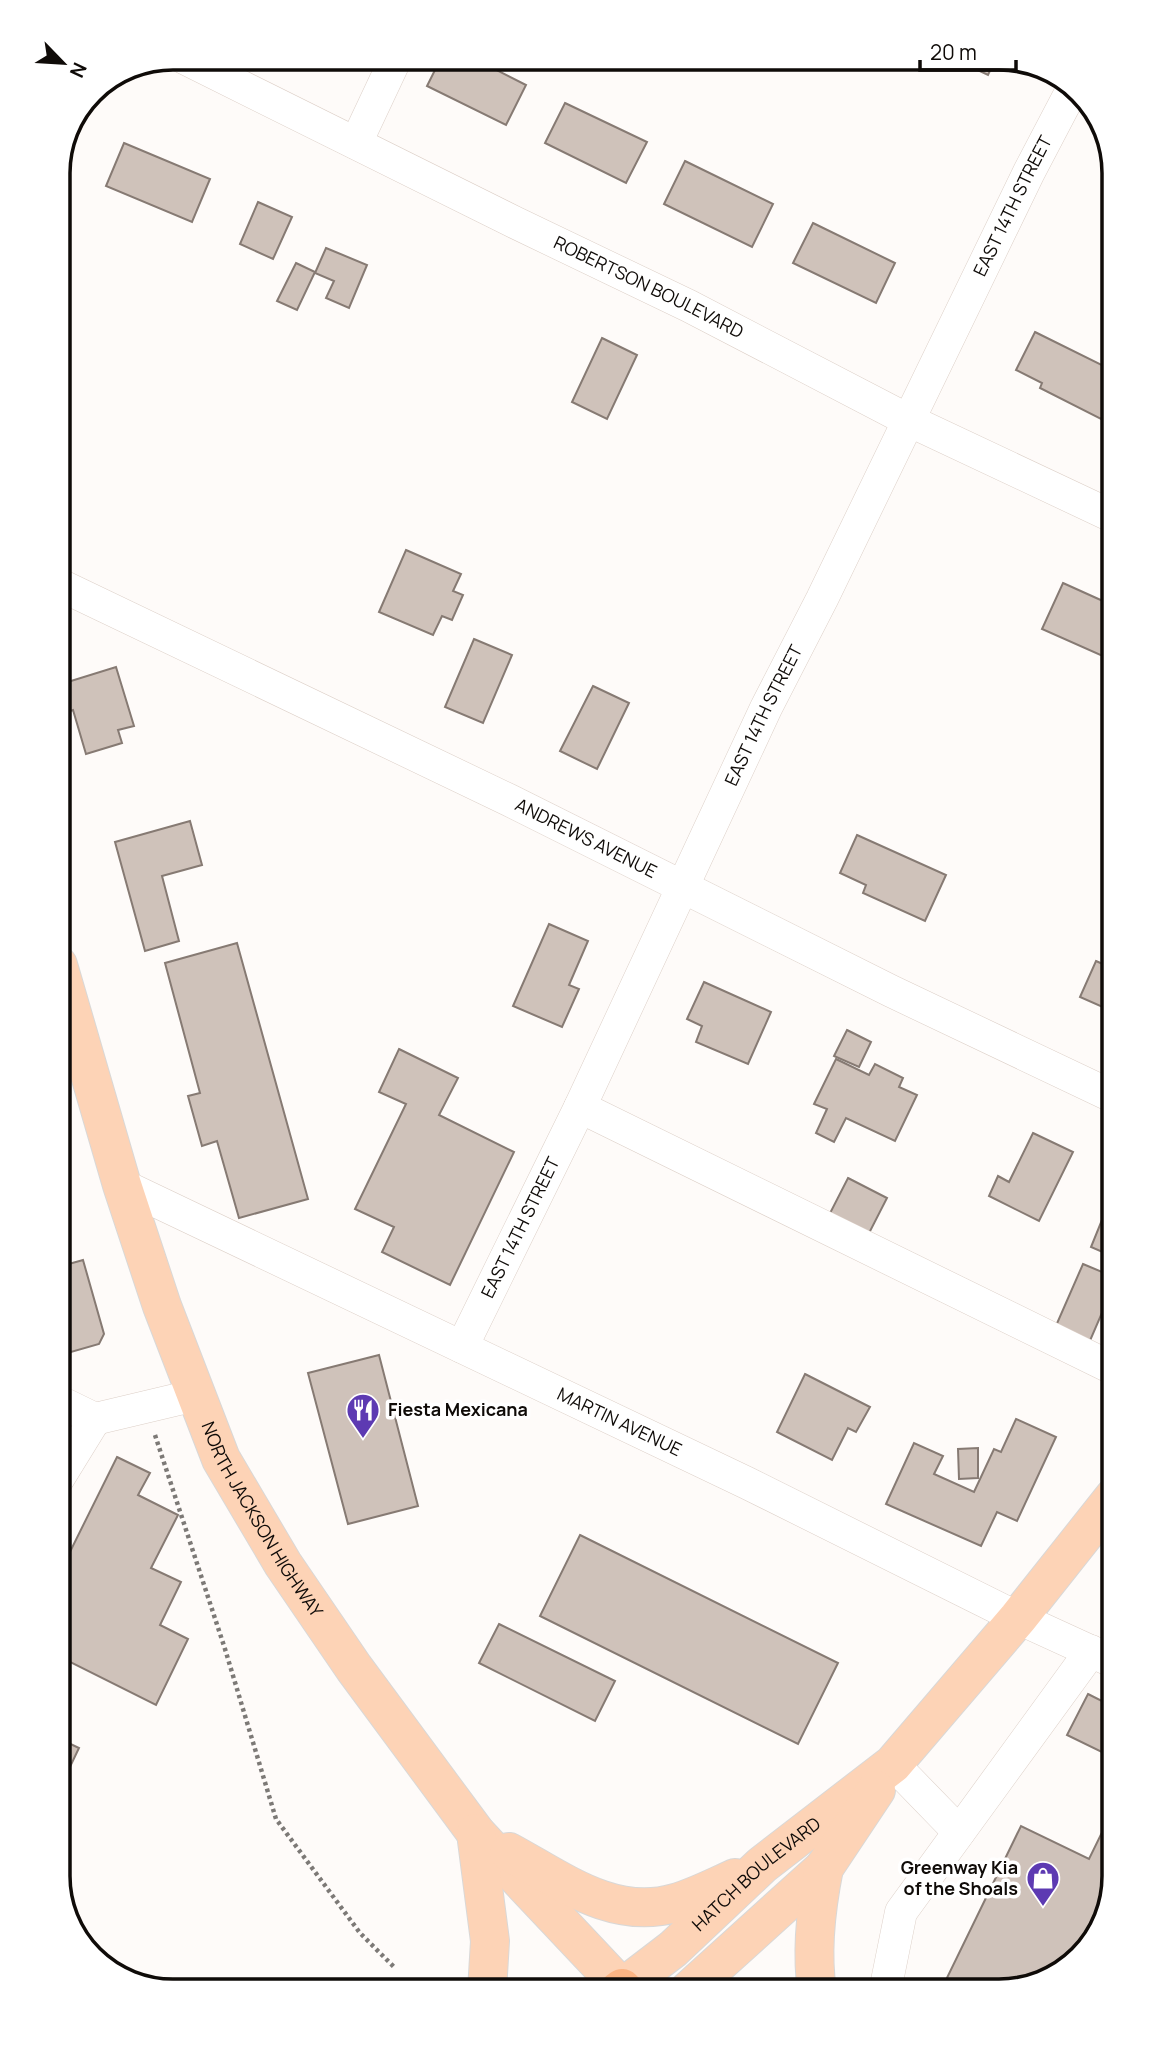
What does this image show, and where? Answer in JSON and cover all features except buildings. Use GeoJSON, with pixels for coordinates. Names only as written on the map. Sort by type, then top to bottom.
{"type":"FeatureCollection","features":[{"type":"Feature","properties":{"kind":"main road","name":"NORTH JACKSON HIGHWAY"},"geometry":{"type":"LineString","coordinates":[[70,1006],[122,1185],[162,1306],[221,1459],[283,1564],[354,1668],[475,1833],[612,1979]]}},
{"type":"Feature","properties":{"kind":"main road","name":"HATCH BOULEVARD"},"geometry":{"type":"LineString","coordinates":[[701,1979],[824,1868],[893,1764],[1018,1618],[1102,1512]]}},
{"type":"Feature","properties":{"kind":"main road","name":"HATCH BOULEVARD"},"geometry":{"type":"LineString","coordinates":[[636,1979],[673,1949],[762,1865],[893,1764]]}},
{"type":"Feature","properties":{"kind":"main road"},"geometry":{"type":"LineString","coordinates":[[475,1833],[586,1895],[636,1908],[674,1903],[762,1865]]}},
{"type":"Feature","properties":{"kind":"main road"},"geometry":{"type":"LineString","coordinates":[[475,1833],[490,1941],[488,1979]]}},
{"type":"Feature","properties":{"kind":"main road"},"geometry":{"type":"LineString","coordinates":[[816,1979],[816,1915],[824,1868]]}},
{"type":"Feature","properties":{"kind":"street","name":"ROBERTSON BOULEVARD"},"geometry":{"type":"LineString","coordinates":[[208,70],[689,306],[908,420],[1102,511]]}},
{"type":"Feature","properties":{"kind":"street"},"geometry":{"type":"LineString","coordinates":[[356,143],[390,70]]}},
{"type":"Feature","properties":{"kind":"street","name":"EAST 14TH STREET"},"geometry":{"type":"LineString","coordinates":[[462,1347],[580,1107],[766,708],[1068,97]]}},
{"type":"Feature","properties":{"kind":"street","name":"ANDREWS AVENUE"},"geometry":{"type":"LineString","coordinates":[[70,589],[1102,1091]]}},
{"type":"Feature","properties":{"kind":"street"},"geometry":{"type":"LineString","coordinates":[[580,1107],[1102,1363]]}},
{"type":"Feature","properties":{"kind":"street","name":"MARTIN AVENUE"},"geometry":{"type":"LineString","coordinates":[[122,1185],[747,1483],[1018,1618],[1102,1656]]}},
{"type":"Feature","properties":{"kind":"street"},"geometry":{"type":"LineString","coordinates":[[70,1407],[94,1419],[196,1395]]}},
{"type":"Feature","properties":{"kind":"street"},"geometry":{"type":"LineString","coordinates":[[70,1459],[94,1419]]}},
{"type":"Feature","properties":{"kind":"street"},"geometry":{"type":"LineString","coordinates":[[887,1979],[901,1912],[959,1832],[1102,1657]]}},
{"type":"Feature","properties":{"kind":"street"},"geometry":{"type":"LineString","coordinates":[[893,1764],[959,1832]]}},
{"type":"Feature","properties":{"kind":"path"},"geometry":{"type":"LineString","coordinates":[[146,1408],[225,1649],[276,1819],[360,1933],[395,1968]]}},
{"type":"Feature","properties":{"kind":"place","name":"Fiesta Mexicana"},"geometry":{"type":"Point","coordinates":[363,1440]}},
{"type":"Feature","properties":{"kind":"place","name":"Greenway Kia of the Shoals"},"geometry":{"type":"Point","coordinates":[1043,1908]}}]}
